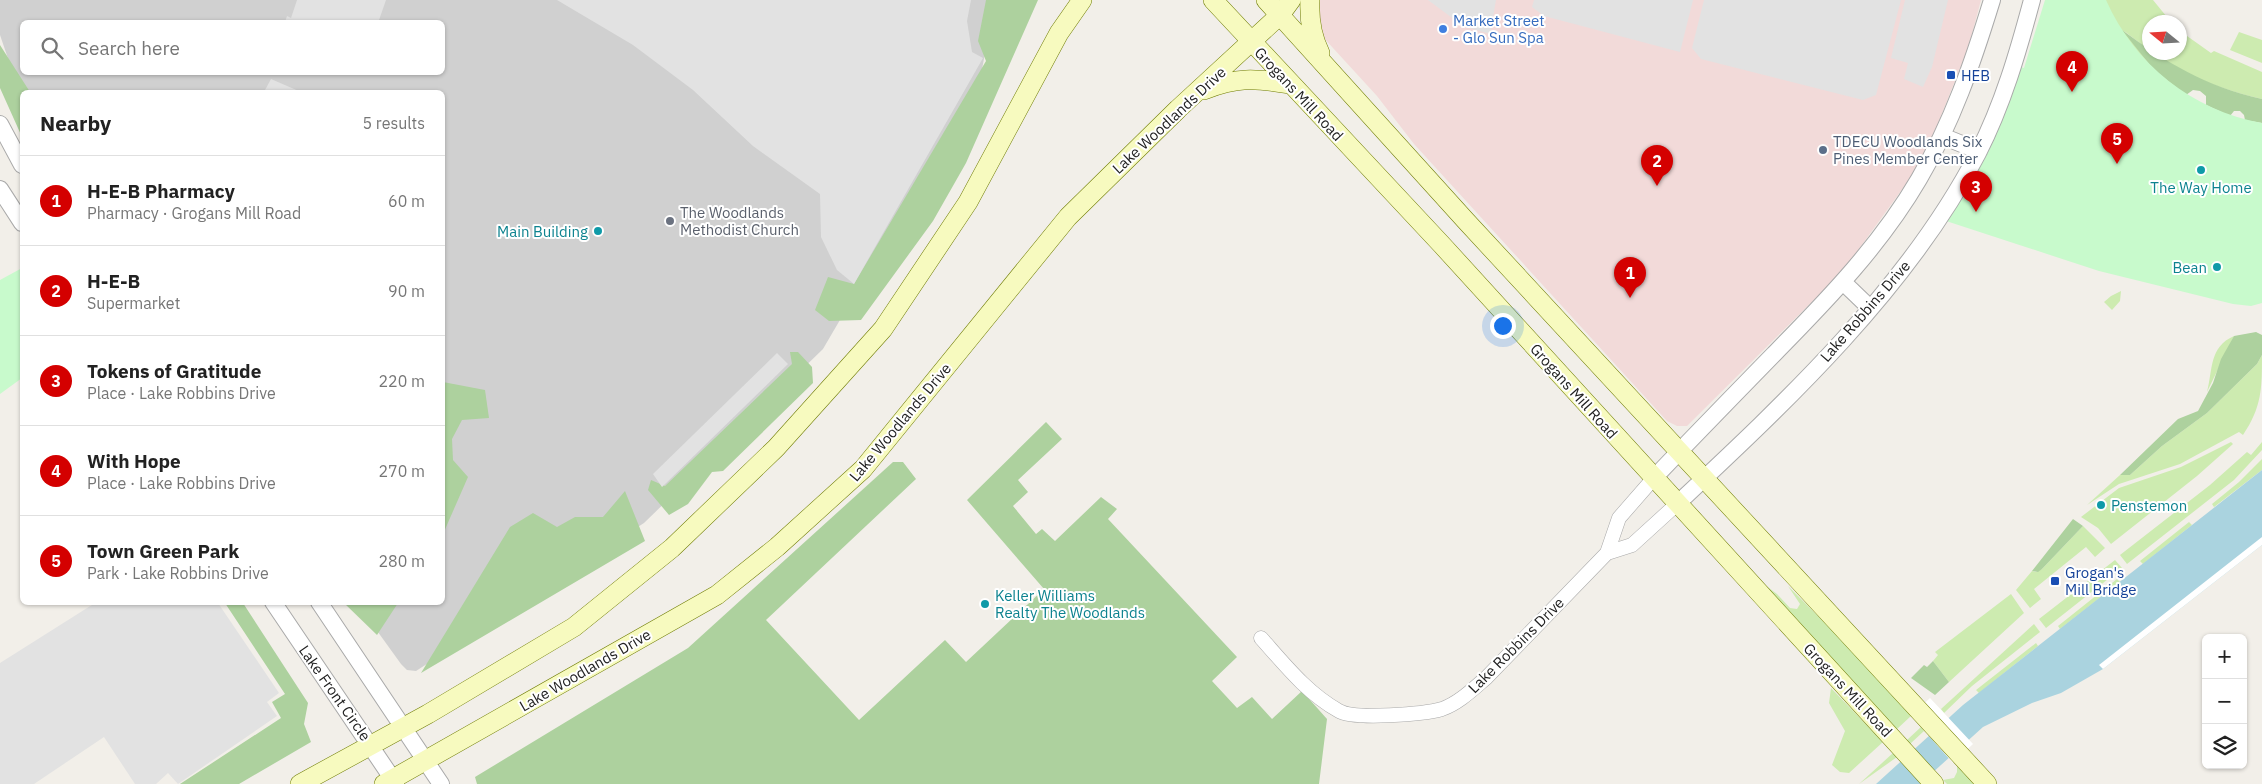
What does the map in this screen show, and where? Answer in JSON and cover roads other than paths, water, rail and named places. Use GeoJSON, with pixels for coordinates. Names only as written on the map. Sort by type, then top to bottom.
{"type":"FeatureCollection","features":[{"type":"Feature","properties":{"kind":"main road"},"geometry":{"type":"LineString","coordinates":[[300,784],[428,714],[574,627],[672,548],[776,448],[883,329],[968,202],[1060,32],[1082,0]]}},
{"type":"Feature","properties":{"kind":"main road","name":"Grogans Mill Road"},"geometry":{"type":"LineString","coordinates":[[1213,0],[1250,43],[1442,245],[1653,479],[1933,783]]}},
{"type":"Feature","properties":{"kind":"main road"},"geometry":{"type":"LineString","coordinates":[[1266,0],[1286,7],[1328,68],[1466,221],[1987,784]]}},
{"type":"Feature","properties":{"kind":"main road"},"geometry":{"type":"LineString","coordinates":[[1310,0],[1309,19],[1314,42],[1328,68]]}},
{"type":"Feature","properties":{"kind":"main road","name":"Lake Woodlands Drive"},"geometry":{"type":"LineString","coordinates":[[391,782],[716,595],[777,547],[863,469],[1068,217],[1286,7]]}},
{"type":"Feature","properties":{"kind":"main road"},"geometry":{"type":"LineString","coordinates":[[1194,94],[1223,82],[1255,78],[1289,84]]}},
{"type":"Feature","properties":{"kind":"street","name":"Lake Robbins Drive"},"geometry":{"type":"LineString","coordinates":[[1261,638],[1308,690],[1341,713],[1372,717],[1442,709],[1467,695],[1486,678],[1607,553],[1620,518],[1653,479],[1844,282],[1897,212],[1920,177],[1942,136],[1966,82],[1992,0]]}},
{"type":"Feature","properties":{"kind":"street","name":"Lake Robbins Drive"},"geometry":{"type":"LineString","coordinates":[[1607,553],[1632,545],[1755,430],[1870,308],[1916,253],[1935,226],[1979,151],[2004,93],[2019,51],[2032,0]]}},
{"type":"Feature","properties":{"kind":"street"},"geometry":{"type":"LineString","coordinates":[[0,124],[20,162]]}},
{"type":"Feature","properties":{"kind":"street"},"geometry":{"type":"LineString","coordinates":[[1942,136],[1979,151]]}},
{"type":"Feature","properties":{"kind":"street"},"geometry":{"type":"LineString","coordinates":[[0,189],[20,220]]}},
{"type":"Feature","properties":{"kind":"street"},"geometry":{"type":"LineString","coordinates":[[1844,282],[1870,308]]}},
{"type":"Feature","properties":{"kind":"street","name":"Lake Front Circle"},"geometry":{"type":"LineString","coordinates":[[275,605],[371,746],[391,782]]}},
{"type":"Feature","properties":{"kind":"street"},"geometry":{"type":"LineString","coordinates":[[321,605],[441,784]]}},
{"type":"Feature","properties":{"kind":"water"},"geometry":{"type":"Polygon","coordinates":[[[2262,470],[2262,545],[2103,669],[2061,693],[2032,703],[1983,727],[1920,784],[1876,784],[1963,705],[2262,470]]]}},
{"type":"Feature","properties":{"kind":"place","name":"Market Street - Glo Sun Spa"},"geometry":{"type":"Point","coordinates":[1443,29]}},
{"type":"Feature","properties":{"kind":"place","name":"HEB"},"geometry":{"type":"Point","coordinates":[1951,75]}},
{"type":"Feature","properties":{"kind":"place","name":"With Hope"},"geometry":{"type":"Point","coordinates":[2072,92]}},
{"type":"Feature","properties":{"kind":"place","name":"TDECU Woodlands Six Pines Member Center"},"geometry":{"type":"Point","coordinates":[1823,150]}},
{"type":"Feature","properties":{"kind":"place","name":"Town Green Park"},"geometry":{"type":"Point","coordinates":[2117,164]}},
{"type":"Feature","properties":{"kind":"place","name":"The Way Home"},"geometry":{"type":"Point","coordinates":[2201,170]}},
{"type":"Feature","properties":{"kind":"place","name":"H-E-B"},"geometry":{"type":"Point","coordinates":[1657,186]}},
{"type":"Feature","properties":{"kind":"place","name":"Tokens of Gratitude"},"geometry":{"type":"Point","coordinates":[1976,212]}},
{"type":"Feature","properties":{"kind":"place","name":"The Woodlands Methodist Church"},"geometry":{"type":"Point","coordinates":[670,221]}},
{"type":"Feature","properties":{"kind":"place","name":"Main Building"},"geometry":{"type":"Point","coordinates":[598,231]}},
{"type":"Feature","properties":{"kind":"place","name":"Bean"},"geometry":{"type":"Point","coordinates":[2217,267]}},
{"type":"Feature","properties":{"kind":"place","name":"H-E-B Pharmacy"},"geometry":{"type":"Point","coordinates":[1630,298]}},
{"type":"Feature","properties":{"kind":"place","name":"Penstemon"},"geometry":{"type":"Point","coordinates":[2101,505]}},
{"type":"Feature","properties":{"kind":"place","name":"Grogan's Mill Bridge"},"geometry":{"type":"Point","coordinates":[2055,581]}},
{"type":"Feature","properties":{"kind":"place","name":"Keller Williams Realty The Woodlands"},"geometry":{"type":"Point","coordinates":[985,604]}}]}
